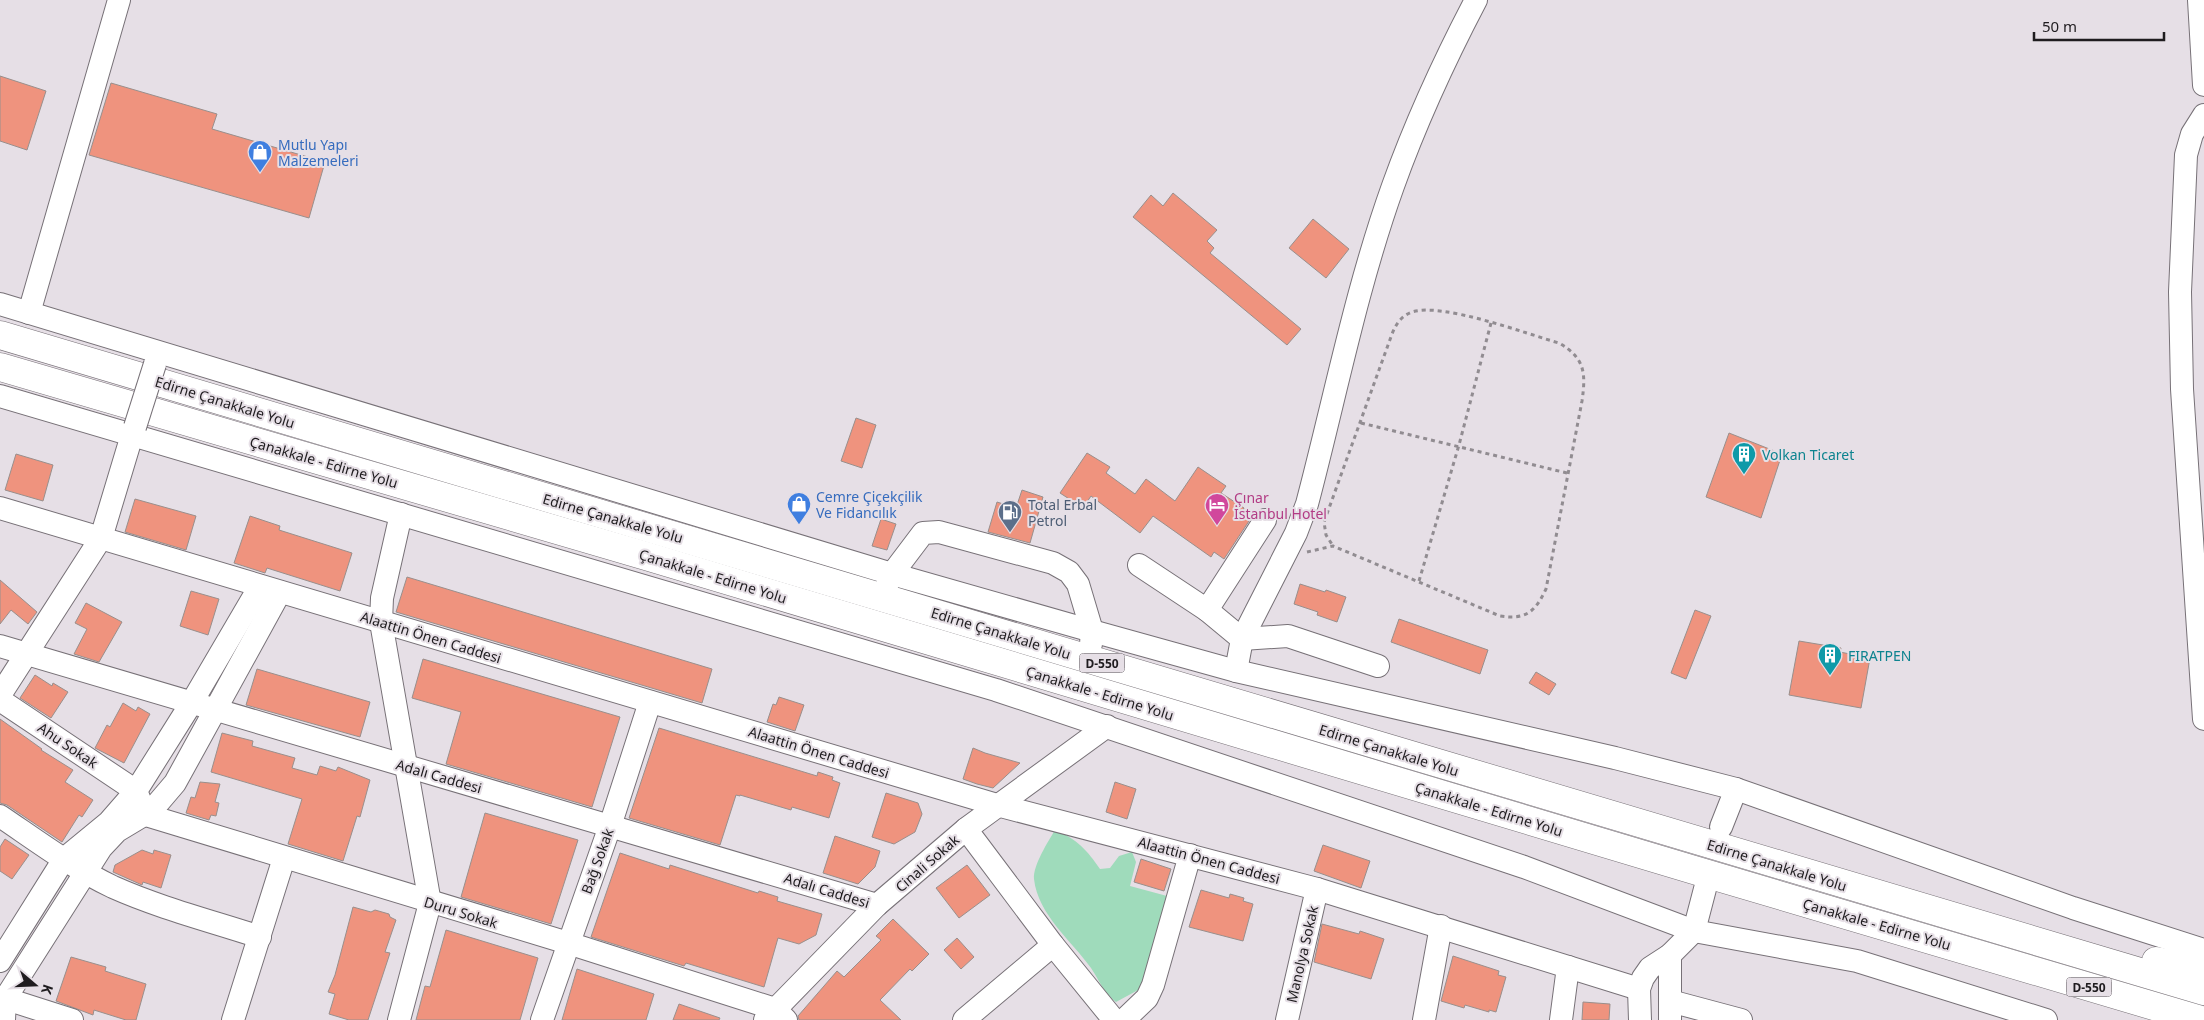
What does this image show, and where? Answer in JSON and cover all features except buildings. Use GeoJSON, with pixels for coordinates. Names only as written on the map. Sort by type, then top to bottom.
{"type":"FeatureCollection","features":[{"type":"Feature","properties":{"kind":"highway","name":"Edirne Çanakkale Yolu"},"geometry":{"type":"LineString","coordinates":[[0,335],[188,392],[887,585],[1090,660],[2204,991]]}},
{"type":"Feature","properties":{"kind":"highway","name":"Çanakkale - Edirne Yolu"},"geometry":{"type":"LineString","coordinates":[[0,367],[136,423],[646,556],[2200,1020]]}},
{"type":"Feature","properties":{"kind":"highway"},"geometry":{"type":"LineString","coordinates":[[1982,926],[2204,970]]}},
{"type":"Feature","properties":{"kind":"highway"},"geometry":{"type":"LineString","coordinates":[[1977,954],[2018,975],[2150,1020]]}},
{"type":"Feature","properties":{"kind":"street"},"geometry":{"type":"LineString","coordinates":[[29,312],[119,0]]}},
{"type":"Feature","properties":{"kind":"street"},"geometry":{"type":"LineString","coordinates":[[1236,671],[1242,639],[1285,556],[1307,504],[1367,272],[1393,187],[1445,59],[1476,0]]}},
{"type":"Feature","properties":{"kind":"street"},"geometry":{"type":"LineString","coordinates":[[2199,0],[2204,85]]}},
{"type":"Feature","properties":{"kind":"street"},"geometry":{"type":"LineString","coordinates":[[2204,115],[2192,134],[2186,155],[2180,292],[2182,389],[2204,719]]}},
{"type":"Feature","properties":{"kind":"street"},"geometry":{"type":"LineString","coordinates":[[0,304],[195,363],[887,585],[1092,631],[1236,671],[1606,756],[1736,788],[2073,908],[2204,950]]}},
{"type":"Feature","properties":{"kind":"street"},"geometry":{"type":"LineString","coordinates":[[188,392],[195,363]]}},
{"type":"Feature","properties":{"kind":"street"},"geometry":{"type":"LineString","coordinates":[[0,695],[101,538],[155,364]]}},
{"type":"Feature","properties":{"kind":"street"},"geometry":{"type":"LineString","coordinates":[[0,396],[136,423],[401,514],[978,685],[1107,726],[1524,867],[1694,931],[1857,961],[2046,1020]]}},
{"type":"Feature","properties":{"kind":"street","name":"Alaattin Önen Caddesi"},"geometry":{"type":"LineString","coordinates":[[0,508],[997,805],[1317,889],[1639,989]]}},
{"type":"Feature","properties":{"kind":"street"},"geometry":{"type":"LineString","coordinates":[[399,1020],[430,902],[381,622],[382,598],[401,514]]}},
{"type":"Feature","properties":{"kind":"street"},"geometry":{"type":"LineString","coordinates":[[1207,610],[1265,520]]}},
{"type":"Feature","properties":{"kind":"street"},"geometry":{"type":"LineString","coordinates":[[887,585],[923,533],[939,532],[1026,555],[1062,568],[1075,578],[1078,584],[1092,631],[1090,660]]}},
{"type":"Feature","properties":{"kind":"street"},"geometry":{"type":"LineString","coordinates":[[1139,565],[1207,610],[1242,639],[1288,636],[1378,666]]}},
{"type":"Feature","properties":{"kind":"street"},"geometry":{"type":"LineString","coordinates":[[0,961],[64,859],[109,822],[136,790],[192,702],[270,589]]}},
{"type":"Feature","properties":{"kind":"street"},"geometry":{"type":"LineString","coordinates":[[72,1020],[3,1005],[84,872],[101,848],[117,831],[146,816],[165,797],[175,783],[215,709],[270,589]]}},
{"type":"Feature","properties":{"kind":"street","name":"Adalı Caddesi"},"geometry":{"type":"LineString","coordinates":[[0,646],[878,905]]}},
{"type":"Feature","properties":{"kind":"street","name":"Ahu Sokak"},"geometry":{"type":"LineString","coordinates":[[0,700],[136,790]]}},
{"type":"Feature","properties":{"kind":"street","name":"Bağ Sokak"},"geometry":{"type":"LineString","coordinates":[[542,1020],[610,826],[650,702]]}},
{"type":"Feature","properties":{"kind":"street","name":"Cinali Sokak"},"geometry":{"type":"LineString","coordinates":[[775,1016],[878,905],[966,829],[1107,726]]}},
{"type":"Feature","properties":{"kind":"street"},"geometry":{"type":"LineString","coordinates":[[1721,827],[1736,788]]}},
{"type":"Feature","properties":{"kind":"street"},"geometry":{"type":"LineString","coordinates":[[136,790],[146,816]]}},
{"type":"Feature","properties":{"kind":"street"},"geometry":{"type":"LineString","coordinates":[[0,816],[84,872],[146,900],[260,937]]}},
{"type":"Feature","properties":{"kind":"street","name":"Duru Sokak"},"geometry":{"type":"LineString","coordinates":[[146,816],[568,943],[775,1016]]}},
{"type":"Feature","properties":{"kind":"street"},"geometry":{"type":"LineString","coordinates":[[966,829],[1053,945],[1114,1020]]}},
{"type":"Feature","properties":{"kind":"street"},"geometry":{"type":"LineString","coordinates":[[1124,1020],[1148,998],[1190,855]]}},
{"type":"Feature","properties":{"kind":"street"},"geometry":{"type":"LineString","coordinates":[[233,1020],[284,858]]}},
{"type":"Feature","properties":{"kind":"street"},"geometry":{"type":"LineString","coordinates":[[1640,1020],[1639,989],[1650,968],[1670,955],[1694,931],[1706,884]]}},
{"type":"Feature","properties":{"kind":"street","name":"Manolya Sokak"},"geometry":{"type":"LineString","coordinates":[[1287,1020],[1317,889]]}},
{"type":"Feature","properties":{"kind":"street"},"geometry":{"type":"LineString","coordinates":[[1424,1020],[1441,926]]}},
{"type":"Feature","properties":{"kind":"street"},"geometry":{"type":"LineString","coordinates":[[964,1020],[1053,945]]}},
{"type":"Feature","properties":{"kind":"street"},"geometry":{"type":"LineString","coordinates":[[1670,955],[1670,1010],[1741,1020]]}},
{"type":"Feature","properties":{"kind":"street"},"geometry":{"type":"LineString","coordinates":[[1561,1020],[1568,967]]}},
{"type":"Feature","properties":{"kind":"path"},"geometry":{"type":"LineString","coordinates":[[1285,556],[1333,546],[1500,616],[1518,616],[1533,610],[1546,589],[1584,385],[1584,369],[1571,350],[1559,343],[1441,310],[1418,311],[1403,317],[1396,324],[1392,334],[1324,522],[1326,535],[1333,546]]}},
{"type":"Feature","properties":{"kind":"path"},"geometry":{"type":"LineString","coordinates":[[1419,581],[1459,445],[1491,323]]}},
{"type":"Feature","properties":{"kind":"path"},"geometry":{"type":"LineString","coordinates":[[1361,423],[1567,472]]}},
{"type":"Feature","properties":{"kind":"green space"},"geometry":{"type":"Polygon","coordinates":[[[1055,830],[1081,846],[1100,869],[1110,868],[1119,856],[1132,852],[1136,862],[1130,886],[1167,896],[1151,963],[1140,989],[1116,1002],[1049,916],[1037,892],[1034,873],[1055,830]]]}},
{"type":"Feature","properties":{"kind":"place","name":"Mutlu Yapı Malzemeleri"},"geometry":{"type":"Point","coordinates":[260,173]}},
{"type":"Feature","properties":{"kind":"place","name":"Volkan Ticaret"},"geometry":{"type":"Point","coordinates":[1744,475]}},
{"type":"Feature","properties":{"kind":"place","name":"Cemre Çiçekçilik Ve Fidancılık"},"geometry":{"type":"Point","coordinates":[799,525]}},
{"type":"Feature","properties":{"kind":"place","name":"Çınar İstanbul Hotel"},"geometry":{"type":"Point","coordinates":[1217,526]}},
{"type":"Feature","properties":{"kind":"place","name":"Total Erbal Petrol"},"geometry":{"type":"Point","coordinates":[1010,533]}},
{"type":"Feature","properties":{"kind":"place","name":"FIRATPEN"},"geometry":{"type":"Point","coordinates":[1830,676]}}]}
